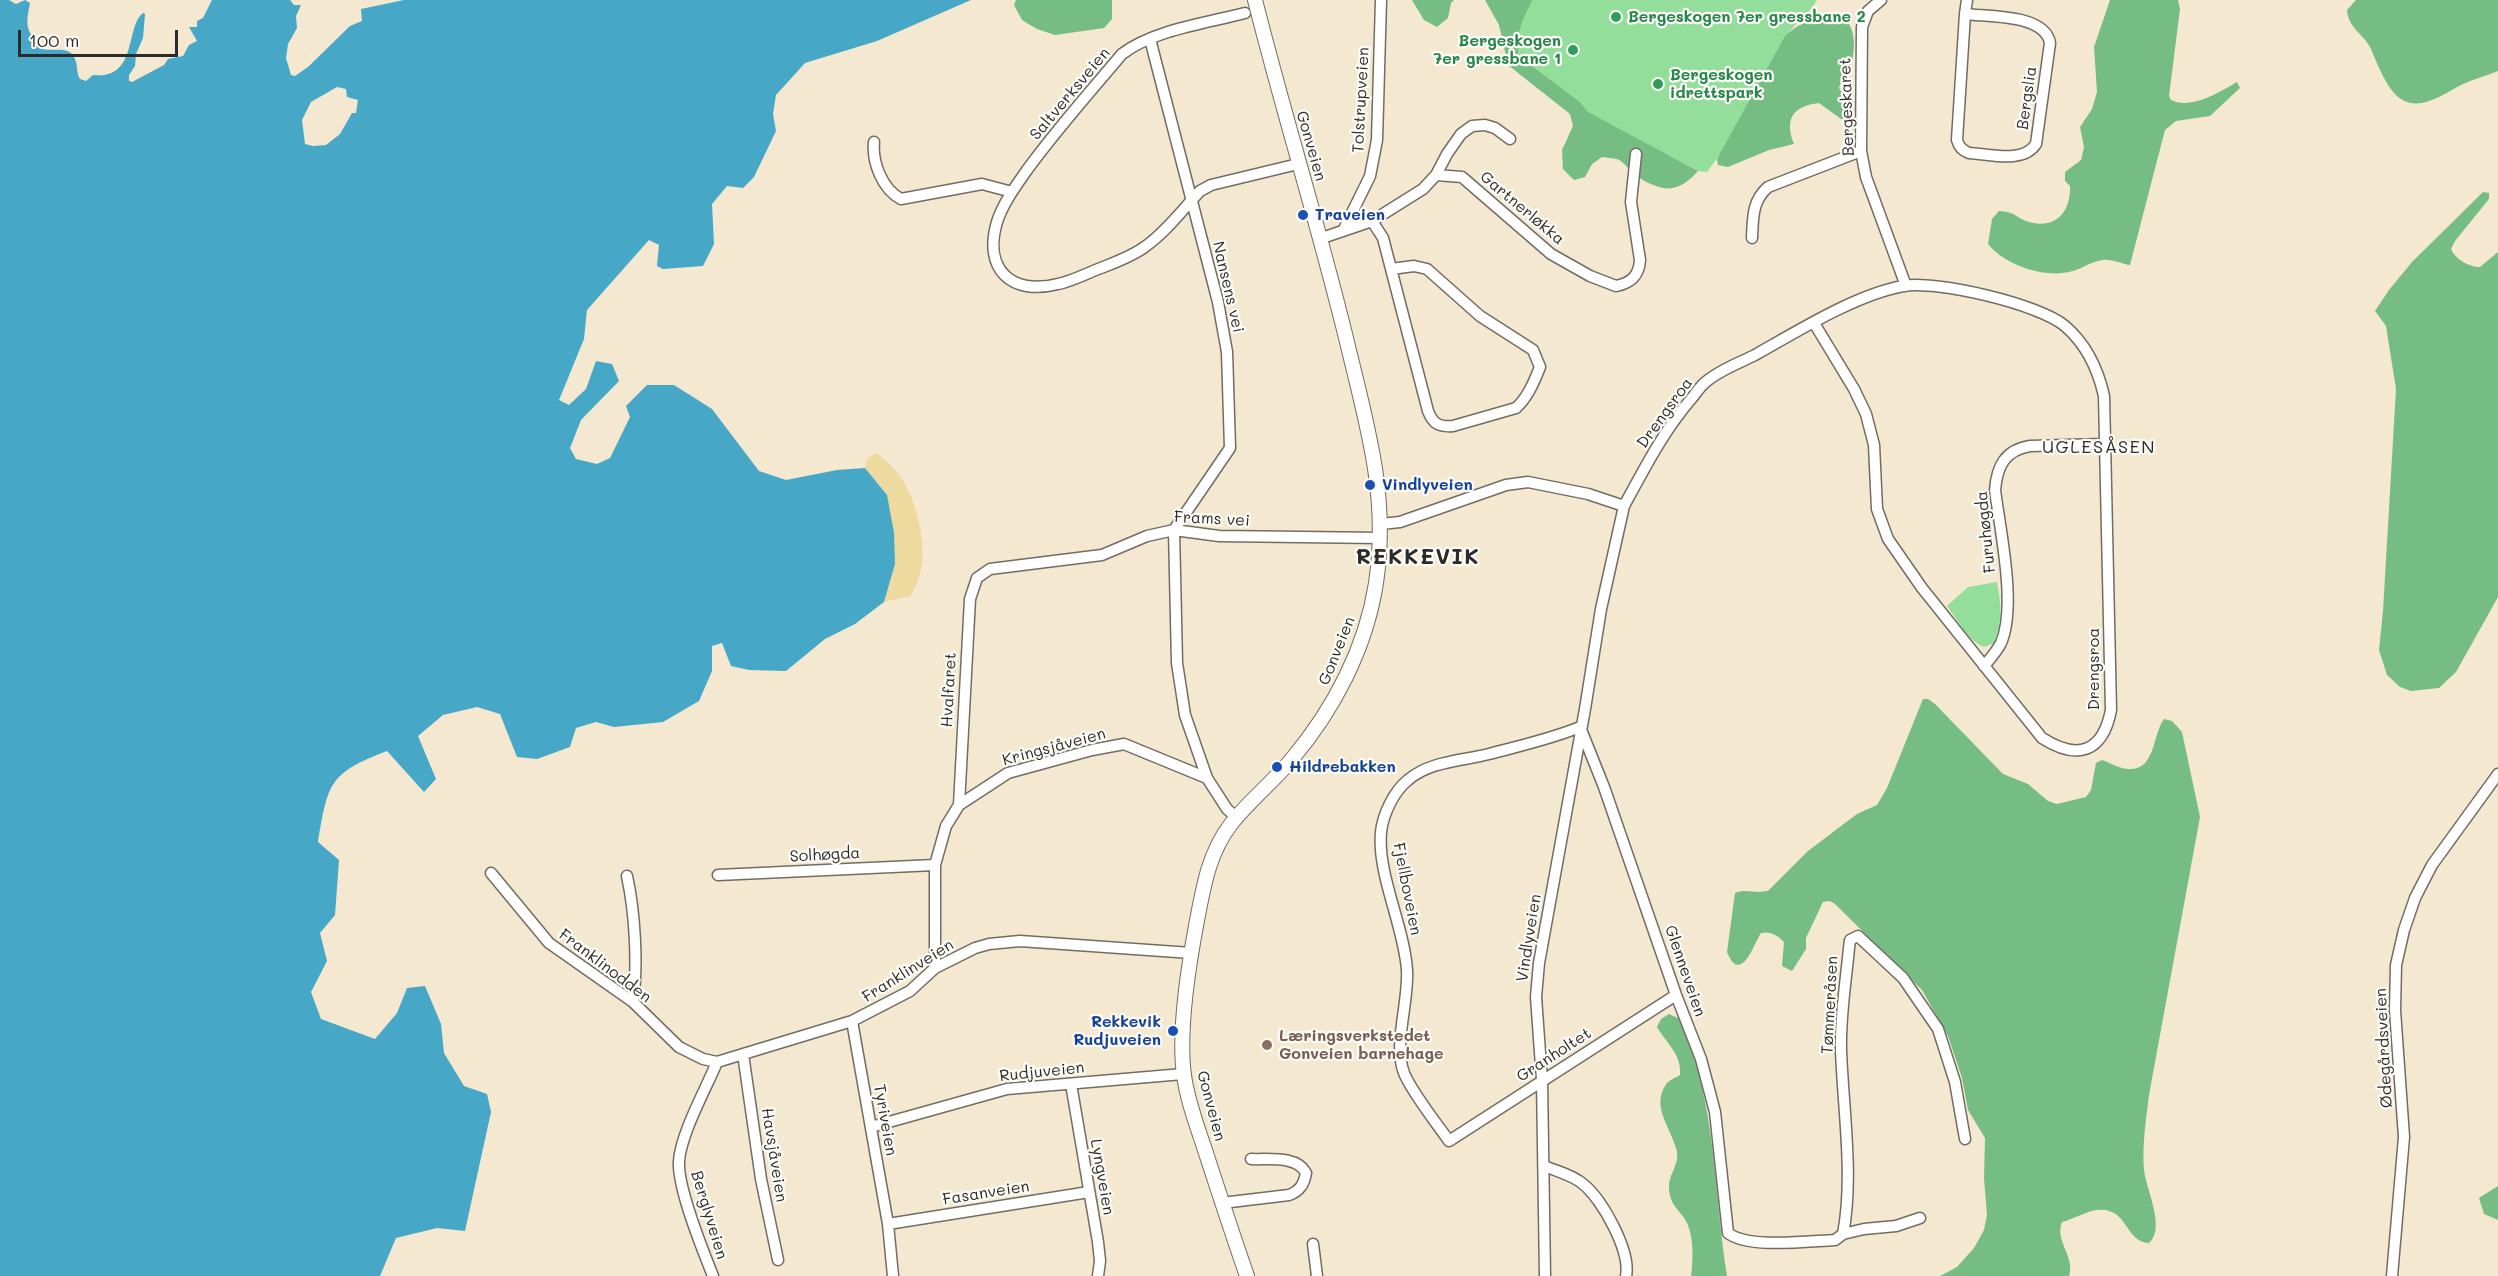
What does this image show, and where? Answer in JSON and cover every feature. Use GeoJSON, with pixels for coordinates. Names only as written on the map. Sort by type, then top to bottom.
{"type":"FeatureCollection","features":[{"type":"Feature","properties":{"kind":"street","name":"Gonveien"},"geometry":{"type":"LineString","coordinates":[[1247,1276],[1192,1111],[1184,1074],[1184,1016],[1191,953],[1208,866],[1220,841],[1236,817],[1290,761],[1337,695],[1353,662],[1367,622],[1375,589],[1381,531],[1375,458],[1322,238],[1298,164],[1255,0]]}},
{"type":"Feature","properties":{"kind":"street","name":"Tolstrupveien"},"geometry":{"type":"LineString","coordinates":[[1343,231],[1370,176],[1377,140],[1381,0]]}},
{"type":"Feature","properties":{"kind":"street","name":"Bergeskaret"},"geometry":{"type":"LineString","coordinates":[[1881,0],[1868,11],[1862,27],[1861,151],[1866,177],[1906,286]]}},
{"type":"Feature","properties":{"kind":"street","name":"Bergslia"},"geometry":{"type":"LineString","coordinates":[[1965,14],[2025,21],[2041,27],[2049,37],[2036,144],[2026,154],[2017,156],[1969,153],[1959,145],[1957,140],[1965,14],[1966,0]]}},
{"type":"Feature","properties":{"kind":"street","name":"Saltverksveien"},"geometry":{"type":"LineString","coordinates":[[1191,200],[1146,246],[1122,259],[1060,284],[1034,287],[1021,285],[1006,277],[999,269],[993,250],[997,222],[1012,192],[1041,150],[1122,54],[1135,44],[1150,39],[1245,13]]}},
{"type":"Feature","properties":{"kind":"street","name":"Nansens vei"},"geometry":{"type":"LineString","coordinates":[[1150,39],[1218,302],[1227,352],[1230,448],[1174,530]]}},
{"type":"Feature","properties":{"kind":"street"},"geometry":{"type":"LineString","coordinates":[[1322,238],[1372,221],[1423,189],[1436,175],[1461,134],[1472,126],[1485,125],[1496,128],[1510,138]]}},
{"type":"Feature","properties":{"kind":"street"},"geometry":{"type":"LineString","coordinates":[[874,142],[873,153],[877,169],[895,196],[901,199],[977,184],[988,184],[1012,192]]}},
{"type":"Feature","properties":{"kind":"street"},"geometry":{"type":"LineString","coordinates":[[1752,238],[1754,211],[1758,196],[1768,187],[1861,151]]}},
{"type":"Feature","properties":{"kind":"street","name":"Gartnerløkka"},"geometry":{"type":"LineString","coordinates":[[1436,175],[1462,177],[1557,258],[1590,276],[1616,286],[1634,279],[1639,270],[1640,260],[1631,202],[1636,154]]}},
{"type":"Feature","properties":{"kind":"street"},"geometry":{"type":"LineString","coordinates":[[1191,200],[1211,185],[1298,164]]}},
{"type":"Feature","properties":{"kind":"street"},"geometry":{"type":"LineString","coordinates":[[1372,221],[1383,238],[1391,269],[1431,420],[1442,427],[1453,426],[1516,408],[1535,380],[1539,368],[1533,350],[1480,316],[1427,269],[1414,266],[1391,269]]}},
{"type":"Feature","properties":{"kind":"street","name":"Drengsroa"},"geometry":{"type":"LineString","coordinates":[[1624,506],[1680,412],[1706,381],[1814,323],[1864,298],[1884,290],[1929,285],[2027,308],[2053,318],[2064,326],[2087,351],[2100,379],[2104,396],[2110,710],[2104,734],[2097,743],[2080,750],[2060,749],[2042,738],[1922,588],[1888,539],[1877,509],[1874,445],[1866,414],[1854,389],[1814,323]]}},
{"type":"Feature","properties":{"kind":"street","name":"Furuhøgda"},"geometry":{"type":"LineString","coordinates":[[1984,666],[2001,645],[2007,622],[2007,593],[1995,490],[1996,475],[2002,461],[2018,448],[2104,444]]}},
{"type":"Feature","properties":{"kind":"street"},"geometry":{"type":"LineString","coordinates":[[1381,531],[1400,522],[1506,485],[1528,482],[1588,494],[1624,506]]}},
{"type":"Feature","properties":{"kind":"street","name":"Vindlyveien"},"geometry":{"type":"LineString","coordinates":[[1545,1276],[1542,1080],[1536,997],[1539,963],[1585,709],[1600,609],[1624,506]]}},
{"type":"Feature","properties":{"kind":"street"},"geometry":{"type":"LineString","coordinates":[[1174,530],[1177,663],[1185,715],[1207,778],[1227,809],[1236,817]]}},
{"type":"Feature","properties":{"kind":"street","name":"Frams vei"},"geometry":{"type":"LineString","coordinates":[[977,578],[990,569],[1102,555],[1148,536],[1174,530],[1219,536],[1381,531]]}},
{"type":"Feature","properties":{"kind":"street","name":"Hvalfaret"},"geometry":{"type":"LineString","coordinates":[[959,805],[967,626],[970,599],[977,578]]}},
{"type":"Feature","properties":{"kind":"street","name":"Glenneveien"},"geometry":{"type":"LineString","coordinates":[[1580,727],[1608,798],[1676,995],[1701,1059],[1715,1112],[1728,1233],[1743,1239],[1765,1241],[1835,1240],[1843,1234]]}},
{"type":"Feature","properties":{"kind":"street","name":"Fjellboveien"},"geometry":{"type":"LineString","coordinates":[[1449,1141],[1405,1075],[1401,1062],[1407,968],[1382,857],[1382,831],[1387,814],[1396,794],[1406,781],[1418,772],[1564,734],[1580,727]]}},
{"type":"Feature","properties":{"kind":"street","name":"Kringsjåveien"},"geometry":{"type":"LineString","coordinates":[[935,968],[935,865],[946,826],[959,805],[1008,773],[1092,750],[1124,744],[1207,778]]}},
{"type":"Feature","properties":{"kind":"street","name":"Ødegårdsveien"},"geometry":{"type":"LineString","coordinates":[[2392,1276],[2404,1137],[2395,1010],[2396,965],[2404,930],[2415,898],[2432,865],[2498,774]]}},
{"type":"Feature","properties":{"kind":"street","name":"Solhøgda"},"geometry":{"type":"LineString","coordinates":[[718,875],[935,865]]}},
{"type":"Feature","properties":{"kind":"street","name":"Franklinodden"},"geometry":{"type":"LineString","coordinates":[[491,873],[549,943],[633,1002],[679,1047],[697,1057],[717,1062]]}},
{"type":"Feature","properties":{"kind":"street"},"geometry":{"type":"LineString","coordinates":[[627,876],[631,895],[635,981],[633,1002]]}},
{"type":"Feature","properties":{"kind":"street","name":"Tømmeråsen"},"geometry":{"type":"LineString","coordinates":[[1843,1234],[1846,1204],[1845,1105],[1841,1047],[1850,940],[1858,936],[1903,978],[1938,1029],[1955,1082],[1965,1139]]}},
{"type":"Feature","properties":{"kind":"street","name":"Franklinveien"},"geometry":{"type":"LineString","coordinates":[[717,1062],[852,1022],[910,991],[935,968],[975,948],[1005,940],[1191,953]]}},
{"type":"Feature","properties":{"kind":"street","name":"Granholtet"},"geometry":{"type":"LineString","coordinates":[[1449,1141],[1676,995]]}},
{"type":"Feature","properties":{"kind":"street","name":"Tyriveien"},"geometry":{"type":"LineString","coordinates":[[852,1022],[888,1224]]}},
{"type":"Feature","properties":{"kind":"street","name":"Havsjåveien"},"geometry":{"type":"LineString","coordinates":[[743,1054],[761,1179],[778,1260]]}},
{"type":"Feature","properties":{"kind":"street","name":"Berglyveien"},"geometry":{"type":"LineString","coordinates":[[713,1276],[697,1238],[678,1162],[683,1142],[717,1062]]}},
{"type":"Feature","properties":{"kind":"street","name":"Rudjuveien"},"geometry":{"type":"LineString","coordinates":[[871,1127],[1007,1089],[1184,1074]]}},
{"type":"Feature","properties":{"kind":"street","name":"Lyngveien"},"geometry":{"type":"LineString","coordinates":[[1071,1084],[1100,1251],[1098,1276]]}},
{"type":"Feature","properties":{"kind":"street"},"geometry":{"type":"LineString","coordinates":[[1222,1203],[1289,1195],[1296,1192],[1305,1181],[1306,1173],[1298,1164],[1288,1160],[1251,1160]]}},
{"type":"Feature","properties":{"kind":"street"},"geometry":{"type":"LineString","coordinates":[[1544,1166],[1582,1182],[1595,1197],[1623,1245],[1626,1276]]}},
{"type":"Feature","properties":{"kind":"street","name":"Fasanveien"},"geometry":{"type":"LineString","coordinates":[[888,1224],[1089,1192]]}},
{"type":"Feature","properties":{"kind":"street"},"geometry":{"type":"LineString","coordinates":[[1843,1234],[1864,1229],[1896,1226],[1920,1218]]}},
{"type":"Feature","properties":{"kind":"street"},"geometry":{"type":"LineString","coordinates":[[888,1224],[893,1276]]}},
{"type":"Feature","properties":{"kind":"street"},"geometry":{"type":"LineString","coordinates":[[1314,1244],[1317,1276]]}},
{"type":"Feature","properties":{"kind":"green space"},"geometry":{"type":"Polygon","coordinates":[[[1016,0],[1112,0],[1112,19],[1104,28],[1055,35],[1037,29],[1022,20],[1014,5],[1016,0]]]}},
{"type":"Feature","properties":{"kind":"green space"},"geometry":{"type":"Polygon","coordinates":[[[1412,0],[1454,0],[1451,3],[1448,18],[1437,27],[1424,20],[1412,0]]]}},
{"type":"Feature","properties":{"kind":"green space"},"geometry":{"type":"Polygon","coordinates":[[[1485,0],[1533,0],[1521,27],[1518,41],[1519,56],[1580,102],[1588,112],[1698,171],[1683,184],[1661,188],[1644,181],[1617,159],[1602,157],[1592,164],[1585,177],[1574,180],[1563,169],[1562,150],[1573,126],[1570,114],[1508,65],[1499,25],[1485,0]]]}},
{"type":"Feature","properties":{"kind":"green space","name":"Bergeskogen idrettspark"},"geometry":{"type":"Polygon","coordinates":[[[1533,0],[1817,0],[1784,39],[1729,141],[1707,172],[1698,171],[1587,112],[1580,102],[1519,56],[1518,41],[1521,27],[1533,0]]]}},
{"type":"Feature","properties":{"kind":"green space"},"geometry":{"type":"Polygon","coordinates":[[[2110,0],[2178,0],[2180,9],[2169,96],[2171,100],[2179,103],[2196,101],[2214,95],[2237,82],[2240,88],[2210,116],[2176,121],[2165,130],[2130,265],[2103,260],[2062,273],[2027,269],[2005,259],[1988,244],[1992,219],[1999,211],[2039,224],[2055,220],[2065,210],[2070,195],[2070,186],[2065,181],[2065,172],[2081,160],[2084,147],[2080,127],[2092,109],[2097,92],[2094,47],[2110,0]]]}},
{"type":"Feature","properties":{"kind":"green space"},"geometry":{"type":"Polygon","coordinates":[[[2356,0],[2498,0],[2498,71],[2463,84],[2429,101],[2412,103],[2403,100],[2387,84],[2371,49],[2350,22],[2347,10],[2356,0]]]}},
{"type":"Feature","properties":{"kind":"green space"},"geometry":{"type":"Polygon","coordinates":[[[1831,16],[1841,17],[1847,21],[1853,33],[1853,58],[1839,88],[1852,109],[1850,123],[1848,124],[1819,103],[1803,107],[1793,115],[1791,121],[1791,135],[1794,144],[1769,150],[1728,167],[1718,165],[1717,159],[1785,36],[1806,22],[1831,16]]]}},
{"type":"Feature","properties":{"kind":"green space"},"geometry":{"type":"Polygon","coordinates":[[[2483,192],[2489,193],[2489,199],[2451,249],[2463,262],[2480,267],[2498,252],[2498,597],[2456,672],[2439,688],[2411,691],[2400,687],[2387,675],[2379,650],[2396,389],[2386,326],[2375,311],[2412,262],[2483,192]]]}},
{"type":"Feature","properties":{"kind":"green space"},"geometry":{"type":"Polygon","coordinates":[[[1997,582],[2000,605],[1999,627],[1994,643],[1984,647],[1968,635],[1947,606],[1968,587],[1997,582]]]}},
{"type":"Feature","properties":{"kind":"green space"},"geometry":{"type":"Polygon","coordinates":[[[1923,699],[1928,699],[1935,704],[2003,774],[2028,784],[2048,801],[2057,804],[2086,797],[2091,790],[2096,763],[2102,760],[2126,769],[2138,768],[2144,764],[2149,758],[2164,719],[2172,721],[2182,732],[2200,817],[2149,1095],[2146,1123],[2144,1170],[2154,1208],[2156,1228],[2149,1243],[2135,1237],[2121,1219],[2107,1211],[2094,1210],[2062,1222],[2060,1229],[2070,1262],[2069,1276],[1940,1276],[1957,1267],[1974,1248],[1984,1230],[1987,1215],[1984,1178],[1985,1138],[1968,1110],[1962,1078],[1948,1036],[1922,990],[1835,904],[1830,901],[1823,902],[1806,938],[1806,949],[1792,971],[1782,966],[1784,942],[1771,933],[1761,933],[1742,964],[1737,965],[1732,961],[1727,952],[1735,893],[1769,890],[1808,851],[1857,814],[1877,805],[1887,788],[1923,699]]]}},
{"type":"Feature","properties":{"kind":"green space"},"geometry":{"type":"Polygon","coordinates":[[[1669,1014],[1680,1019],[1701,1083],[1712,1146],[1727,1276],[1691,1276],[1690,1231],[1669,1192],[1677,1152],[1660,1103],[1665,1086],[1680,1075],[1680,1068],[1676,1055],[1657,1027],[1661,1019],[1669,1014]]]}},
{"type":"Feature","properties":{"kind":"green space"},"geometry":{"type":"Polygon","coordinates":[[[2498,1186],[2498,1220],[2484,1214],[2479,1198],[2498,1186]]]}},
{"type":"Feature","properties":{"kind":"sand"},"geometry":{"type":"Polygon","coordinates":[[[875,453],[898,474],[907,488],[914,504],[922,538],[921,570],[911,596],[884,602],[895,564],[887,495],[865,468],[867,459],[875,453]]]}},
{"type":"Feature","properties":{"kind":"water"},"geometry":{"type":"Polygon","coordinates":[[[0,0],[9,0],[16,4],[25,0],[30,3],[27,24],[30,33],[43,49],[65,50],[73,55],[80,79],[86,81],[93,75],[107,74],[117,69],[124,61],[138,20],[143,13],[145,14],[143,38],[136,54],[135,66],[129,75],[129,81],[132,82],[164,65],[168,59],[183,56],[189,45],[197,41],[189,27],[197,27],[197,21],[203,18],[212,0],[290,0],[294,5],[301,5],[296,16],[297,28],[288,44],[286,58],[291,75],[295,76],[308,67],[350,26],[362,21],[361,9],[404,0],[971,0],[877,41],[805,63],[776,95],[773,114],[776,131],[754,177],[743,188],[727,186],[712,204],[714,244],[703,266],[663,269],[657,266],[659,245],[649,240],[587,310],[584,339],[559,400],[569,405],[586,389],[596,361],[612,364],[619,381],[581,420],[570,448],[576,459],[597,464],[610,458],[630,417],[626,406],[647,385],[674,385],[712,409],[759,471],[786,480],[837,470],[865,468],[887,495],[894,533],[895,564],[884,602],[855,624],[825,639],[786,671],[749,670],[731,666],[722,643],[712,646],[712,671],[699,701],[663,722],[614,727],[596,722],[576,728],[570,747],[537,759],[517,757],[500,714],[477,707],[443,715],[418,736],[436,779],[424,792],[387,751],[353,766],[334,783],[329,793],[318,842],[339,860],[335,915],[320,933],[327,961],[311,992],[321,1019],[375,1039],[397,1013],[407,988],[425,986],[441,1024],[444,1053],[464,1086],[487,1094],[491,1112],[465,1231],[437,1228],[396,1238],[380,1276],[0,1276],[0,0]],[[337,87],[311,102],[302,120],[305,144],[326,145],[340,134],[352,113],[356,113],[358,100],[347,97],[346,89],[337,87]]]}},
{"type":"Feature","properties":{"kind":"place","name":"Bergeskogen 7er gressbane 2"},"geometry":{"type":"Point","coordinates":[1616,17]}},
{"type":"Feature","properties":{"kind":"place","name":"Bergeskogen 7er gressbane 1"},"geometry":{"type":"Point","coordinates":[1573,50]}},
{"type":"Feature","properties":{"kind":"place","name":"Bergeskogen idrettspark"},"geometry":{"type":"Point","coordinates":[1658,84]}},
{"type":"Feature","properties":{"kind":"place","name":"Traveien"},"geometry":{"type":"Point","coordinates":[1303,215]}},
{"type":"Feature","properties":{"kind":"place","name":"Vindlyveien"},"geometry":{"type":"Point","coordinates":[1370,485]}},
{"type":"Feature","properties":{"kind":"place","name":"Hildrebakken"},"geometry":{"type":"Point","coordinates":[1277,767]}},
{"type":"Feature","properties":{"kind":"place","name":"Rekkevik Rudjuveien"},"geometry":{"type":"Point","coordinates":[1173,1031]}},
{"type":"Feature","properties":{"kind":"place","name":"Læringsverkstedet Gonveien barnehage"},"geometry":{"type":"Point","coordinates":[1267,1045]}},
{"type":"Feature","properties":{"kind":"district","name":"UGLESÅSEN"},"geometry":{"type":"Point","coordinates":[2099,447]}},
{"type":"Feature","properties":{"kind":"district","name":"REKKEVIK"},"geometry":{"type":"Point","coordinates":[1418,557]}}]}
